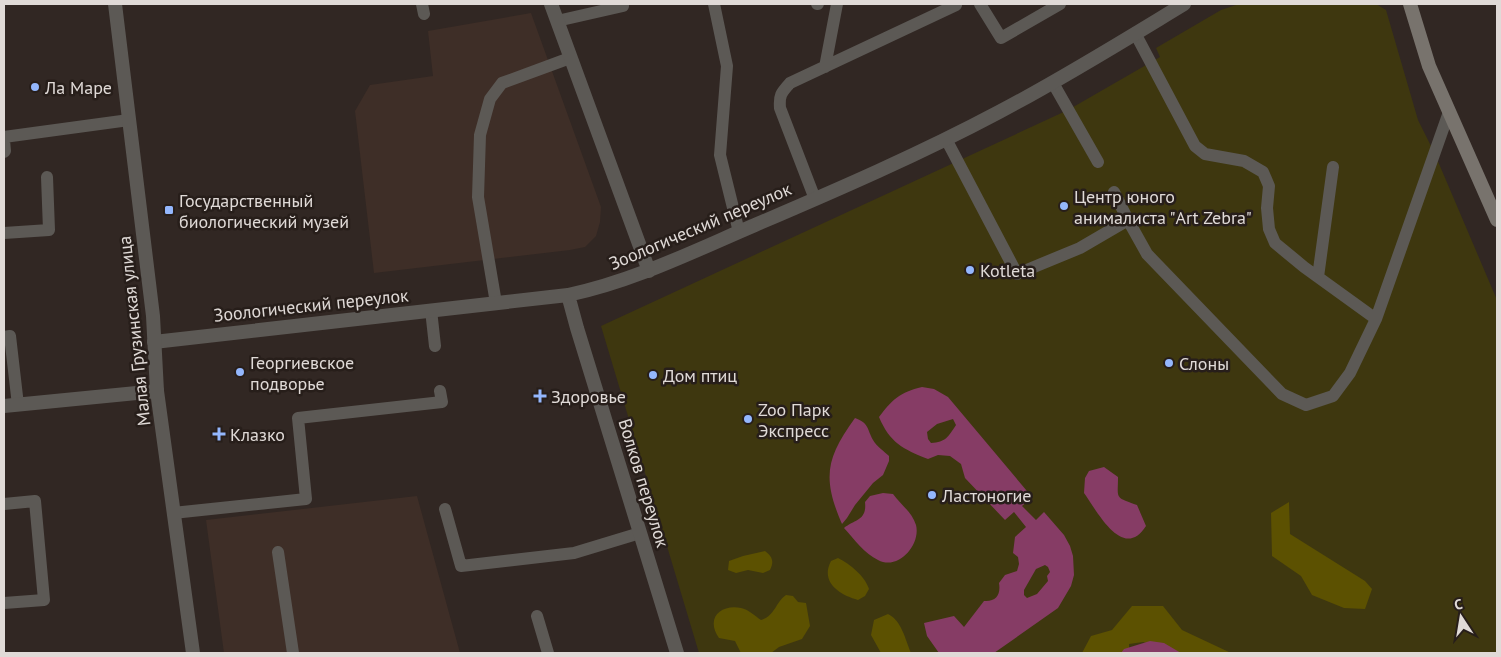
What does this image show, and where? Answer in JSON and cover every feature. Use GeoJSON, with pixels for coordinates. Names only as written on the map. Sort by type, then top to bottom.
{"type":"FeatureCollection","features":[{"type":"Feature","properties":{"kind":"main road"},"geometry":{"type":"LineString","coordinates":[[1410,4],[1429,66],[1497,220]]}},
{"type":"Feature","properties":{"kind":"street","name":"Малая Грузинская улица"},"geometry":{"type":"LineString","coordinates":[[114,4],[153,316],[157,391],[193,653]]}},
{"type":"Feature","properties":{"kind":"street"},"geometry":{"type":"LineString","coordinates":[[551,4],[649,271]]}},
{"type":"Feature","properties":{"kind":"street","name":"Зоологический переулок"},"geometry":{"type":"LineString","coordinates":[[154,342],[568,294],[606,285],[649,271],[946,139],[1053,82],[1184,4]]}},
{"type":"Feature","properties":{"kind":"street","name":"Волков переулок"},"geometry":{"type":"LineString","coordinates":[[568,294],[677,653]]}},
{"type":"Feature","properties":{"kind":"street"},"geometry":{"type":"LineString","coordinates":[[11,405],[157,391]]}},
{"type":"Feature","properties":{"kind":"lane"},"geometry":{"type":"LineString","coordinates":[[714,4],[727,66],[720,155],[739,232]]}},
{"type":"Feature","properties":{"kind":"lane"},"geometry":{"type":"LineString","coordinates":[[825,66],[837,4]]}},
{"type":"Feature","properties":{"kind":"lane"},"geometry":{"type":"LineString","coordinates":[[980,4],[1001,38],[1060,4]]}},
{"type":"Feature","properties":{"kind":"lane"},"geometry":{"type":"LineString","coordinates":[[815,198],[780,108],[779,96],[790,83],[956,5]]}},
{"type":"Feature","properties":{"kind":"lane"},"geometry":{"type":"LineString","coordinates":[[557,21],[623,6]]}},
{"type":"Feature","properties":{"kind":"lane"},"geometry":{"type":"LineString","coordinates":[[1135,33],[1195,146],[1204,154],[1244,162],[1263,172],[1269,186],[1267,208],[1269,229],[1275,243],[1376,320]]}},
{"type":"Feature","properties":{"kind":"lane"},"geometry":{"type":"LineString","coordinates":[[496,303],[478,197],[480,135],[490,99],[502,83],[570,58]]}},
{"type":"Feature","properties":{"kind":"lane"},"geometry":{"type":"LineString","coordinates":[[1053,82],[1098,162]]}},
{"type":"Feature","properties":{"kind":"lane"},"geometry":{"type":"LineString","coordinates":[[1114,192],[1147,254],[1282,394],[1306,405],[1333,396],[1350,373],[1376,320],[1449,112]]}},
{"type":"Feature","properties":{"kind":"lane"},"geometry":{"type":"LineString","coordinates":[[4,152],[4,138],[129,120]]}},
{"type":"Feature","properties":{"kind":"lane"},"geometry":{"type":"LineString","coordinates":[[946,139],[1017,274],[1080,248],[1128,220]]}},
{"type":"Feature","properties":{"kind":"lane"},"geometry":{"type":"LineString","coordinates":[[1318,277],[1333,167]]}},
{"type":"Feature","properties":{"kind":"lane"},"geometry":{"type":"LineString","coordinates":[[4,233],[49,230],[47,177]]}},
{"type":"Feature","properties":{"kind":"lane"},"geometry":{"type":"LineString","coordinates":[[431,310],[435,346]]}},
{"type":"Feature","properties":{"kind":"lane"},"geometry":{"type":"LineString","coordinates":[[4,337],[10,336],[11,405]]}},
{"type":"Feature","properties":{"kind":"lane"},"geometry":{"type":"LineString","coordinates":[[174,513],[306,499],[298,418],[442,402],[440,391]]}},
{"type":"Feature","properties":{"kind":"lane"},"geometry":{"type":"LineString","coordinates":[[4,504],[35,501],[44,600],[4,604]]}},
{"type":"Feature","properties":{"kind":"lane"},"geometry":{"type":"LineString","coordinates":[[445,509],[461,566],[574,553],[640,533]]}},
{"type":"Feature","properties":{"kind":"lane"},"geometry":{"type":"LineString","coordinates":[[278,552],[293,653]]}},
{"type":"Feature","properties":{"kind":"lane"},"geometry":{"type":"LineString","coordinates":[[537,616],[548,653]]}},
{"type":"Feature","properties":{"kind":"shaded area"},"geometry":{"type":"Polygon","coordinates":[[[1239,4],[1376,4],[1386,10],[1418,120],[1434,152],[1497,300],[1497,653],[699,653],[601,326],[1068,110],[1160,57],[1156,48],[1221,10],[1239,4]]]}},
{"type":"Feature","properties":{"kind":"shaded area"},"geometry":{"type":"Polygon","coordinates":[[[531,13],[601,207],[600,222],[596,236],[585,247],[570,250],[374,273],[355,111],[370,85],[433,76],[428,31],[531,13]]]}},
{"type":"Feature","properties":{"kind":"shaded area"},"geometry":{"type":"Polygon","coordinates":[[[922,387],[934,389],[948,397],[1032,497],[1022,506],[1036,520],[1044,512],[1064,535],[1073,556],[1074,575],[1071,586],[1058,608],[994,653],[939,653],[927,636],[924,623],[954,616],[964,627],[984,601],[995,599],[999,591],[999,583],[1005,575],[1017,571],[1018,557],[1013,553],[1015,537],[1026,527],[1014,512],[1005,520],[965,478],[961,464],[950,456],[938,455],[928,459],[904,448],[888,433],[879,417],[897,398],[908,391],[922,387]],[[953,419],[937,424],[927,432],[931,443],[943,440],[949,436],[956,425],[953,419]],[[1045,565],[1036,569],[1024,590],[1024,595],[1027,598],[1037,594],[1048,581],[1047,576],[1050,572],[1045,565]]]}},
{"type":"Feature","properties":{"kind":"shaded area"},"geometry":{"type":"Polygon","coordinates":[[[855,418],[865,424],[875,442],[889,456],[889,461],[883,475],[873,483],[842,524],[832,494],[830,469],[838,445],[855,418]]]}},
{"type":"Feature","properties":{"kind":"shaded area"},"geometry":{"type":"Polygon","coordinates":[[[1104,467],[1118,477],[1119,496],[1137,505],[1146,526],[1137,536],[1128,539],[1111,530],[1084,493],[1085,478],[1089,471],[1104,467]]]}},
{"type":"Feature","properties":{"kind":"shaded area"},"geometry":{"type":"Polygon","coordinates":[[[883,493],[893,494],[909,512],[916,525],[917,533],[911,548],[900,559],[893,562],[878,560],[873,557],[844,528],[862,516],[865,502],[870,496],[883,493]]]}},
{"type":"Feature","properties":{"kind":"shaded area"},"geometry":{"type":"Polygon","coordinates":[[[417,496],[460,653],[224,653],[206,520],[417,496]]]}},
{"type":"Feature","properties":{"kind":"shaded area"},"geometry":{"type":"Polygon","coordinates":[[[1289,502],[1290,534],[1365,581],[1372,589],[1365,609],[1344,608],[1312,595],[1301,576],[1272,556],[1271,513],[1289,502]]]}},
{"type":"Feature","properties":{"kind":"shaded area"},"geometry":{"type":"Polygon","coordinates":[[[765,551],[772,560],[770,570],[763,573],[748,570],[736,573],[728,570],[729,561],[765,551]]]}},
{"type":"Feature","properties":{"kind":"shaded area"},"geometry":{"type":"Polygon","coordinates":[[[838,558],[861,575],[869,589],[865,596],[858,600],[851,598],[833,586],[828,575],[828,568],[831,561],[838,558]]]}},
{"type":"Feature","properties":{"kind":"shaded area"},"geometry":{"type":"Polygon","coordinates":[[[786,595],[793,596],[798,602],[806,603],[810,626],[802,639],[779,647],[771,653],[741,653],[735,641],[719,638],[714,624],[717,614],[722,610],[734,607],[741,608],[749,611],[761,620],[769,616],[786,595]]]}},
{"type":"Feature","properties":{"kind":"shaded area"},"geometry":{"type":"Polygon","coordinates":[[[1132,606],[1163,606],[1182,630],[1231,653],[1179,653],[1143,642],[1129,644],[1129,653],[1082,653],[1091,636],[1112,630],[1132,606]]]}},
{"type":"Feature","properties":{"kind":"shaded area"},"geometry":{"type":"Polygon","coordinates":[[[888,614],[900,626],[911,653],[881,653],[871,635],[874,620],[888,614]]]}},
{"type":"Feature","properties":{"kind":"shaded area"},"geometry":{"type":"Polygon","coordinates":[[[1150,641],[1164,643],[1181,653],[1121,653],[1124,649],[1150,641]]]}},
{"type":"Feature","properties":{"kind":"place","name":"Ла Маре"},"geometry":{"type":"Point","coordinates":[35,87]}},
{"type":"Feature","properties":{"kind":"place","name":"Центр юного анималиста \"Art Zebra\""},"geometry":{"type":"Point","coordinates":[1064,206]}},
{"type":"Feature","properties":{"kind":"place","name":"Государственный биологический музей"},"geometry":{"type":"Point","coordinates":[169,210]}},
{"type":"Feature","properties":{"kind":"place","name":"Kotleta"},"geometry":{"type":"Point","coordinates":[970,270]}},
{"type":"Feature","properties":{"kind":"place","name":"Слоны"},"geometry":{"type":"Point","coordinates":[1169,363]}},
{"type":"Feature","properties":{"kind":"place","name":"Георгиевское подворье"},"geometry":{"type":"Point","coordinates":[240,372]}},
{"type":"Feature","properties":{"kind":"place","name":"Дом птиц"},"geometry":{"type":"Point","coordinates":[653,375]}},
{"type":"Feature","properties":{"kind":"place","name":"Здоровье"},"geometry":{"type":"Point","coordinates":[540,396]}},
{"type":"Feature","properties":{"kind":"place","name":"Zoo Парк Экспресс"},"geometry":{"type":"Point","coordinates":[748,419]}},
{"type":"Feature","properties":{"kind":"place","name":"Клазко"},"geometry":{"type":"Point","coordinates":[219,434]}},
{"type":"Feature","properties":{"kind":"place","name":"Ластоногие"},"geometry":{"type":"Point","coordinates":[932,495]}}]}
